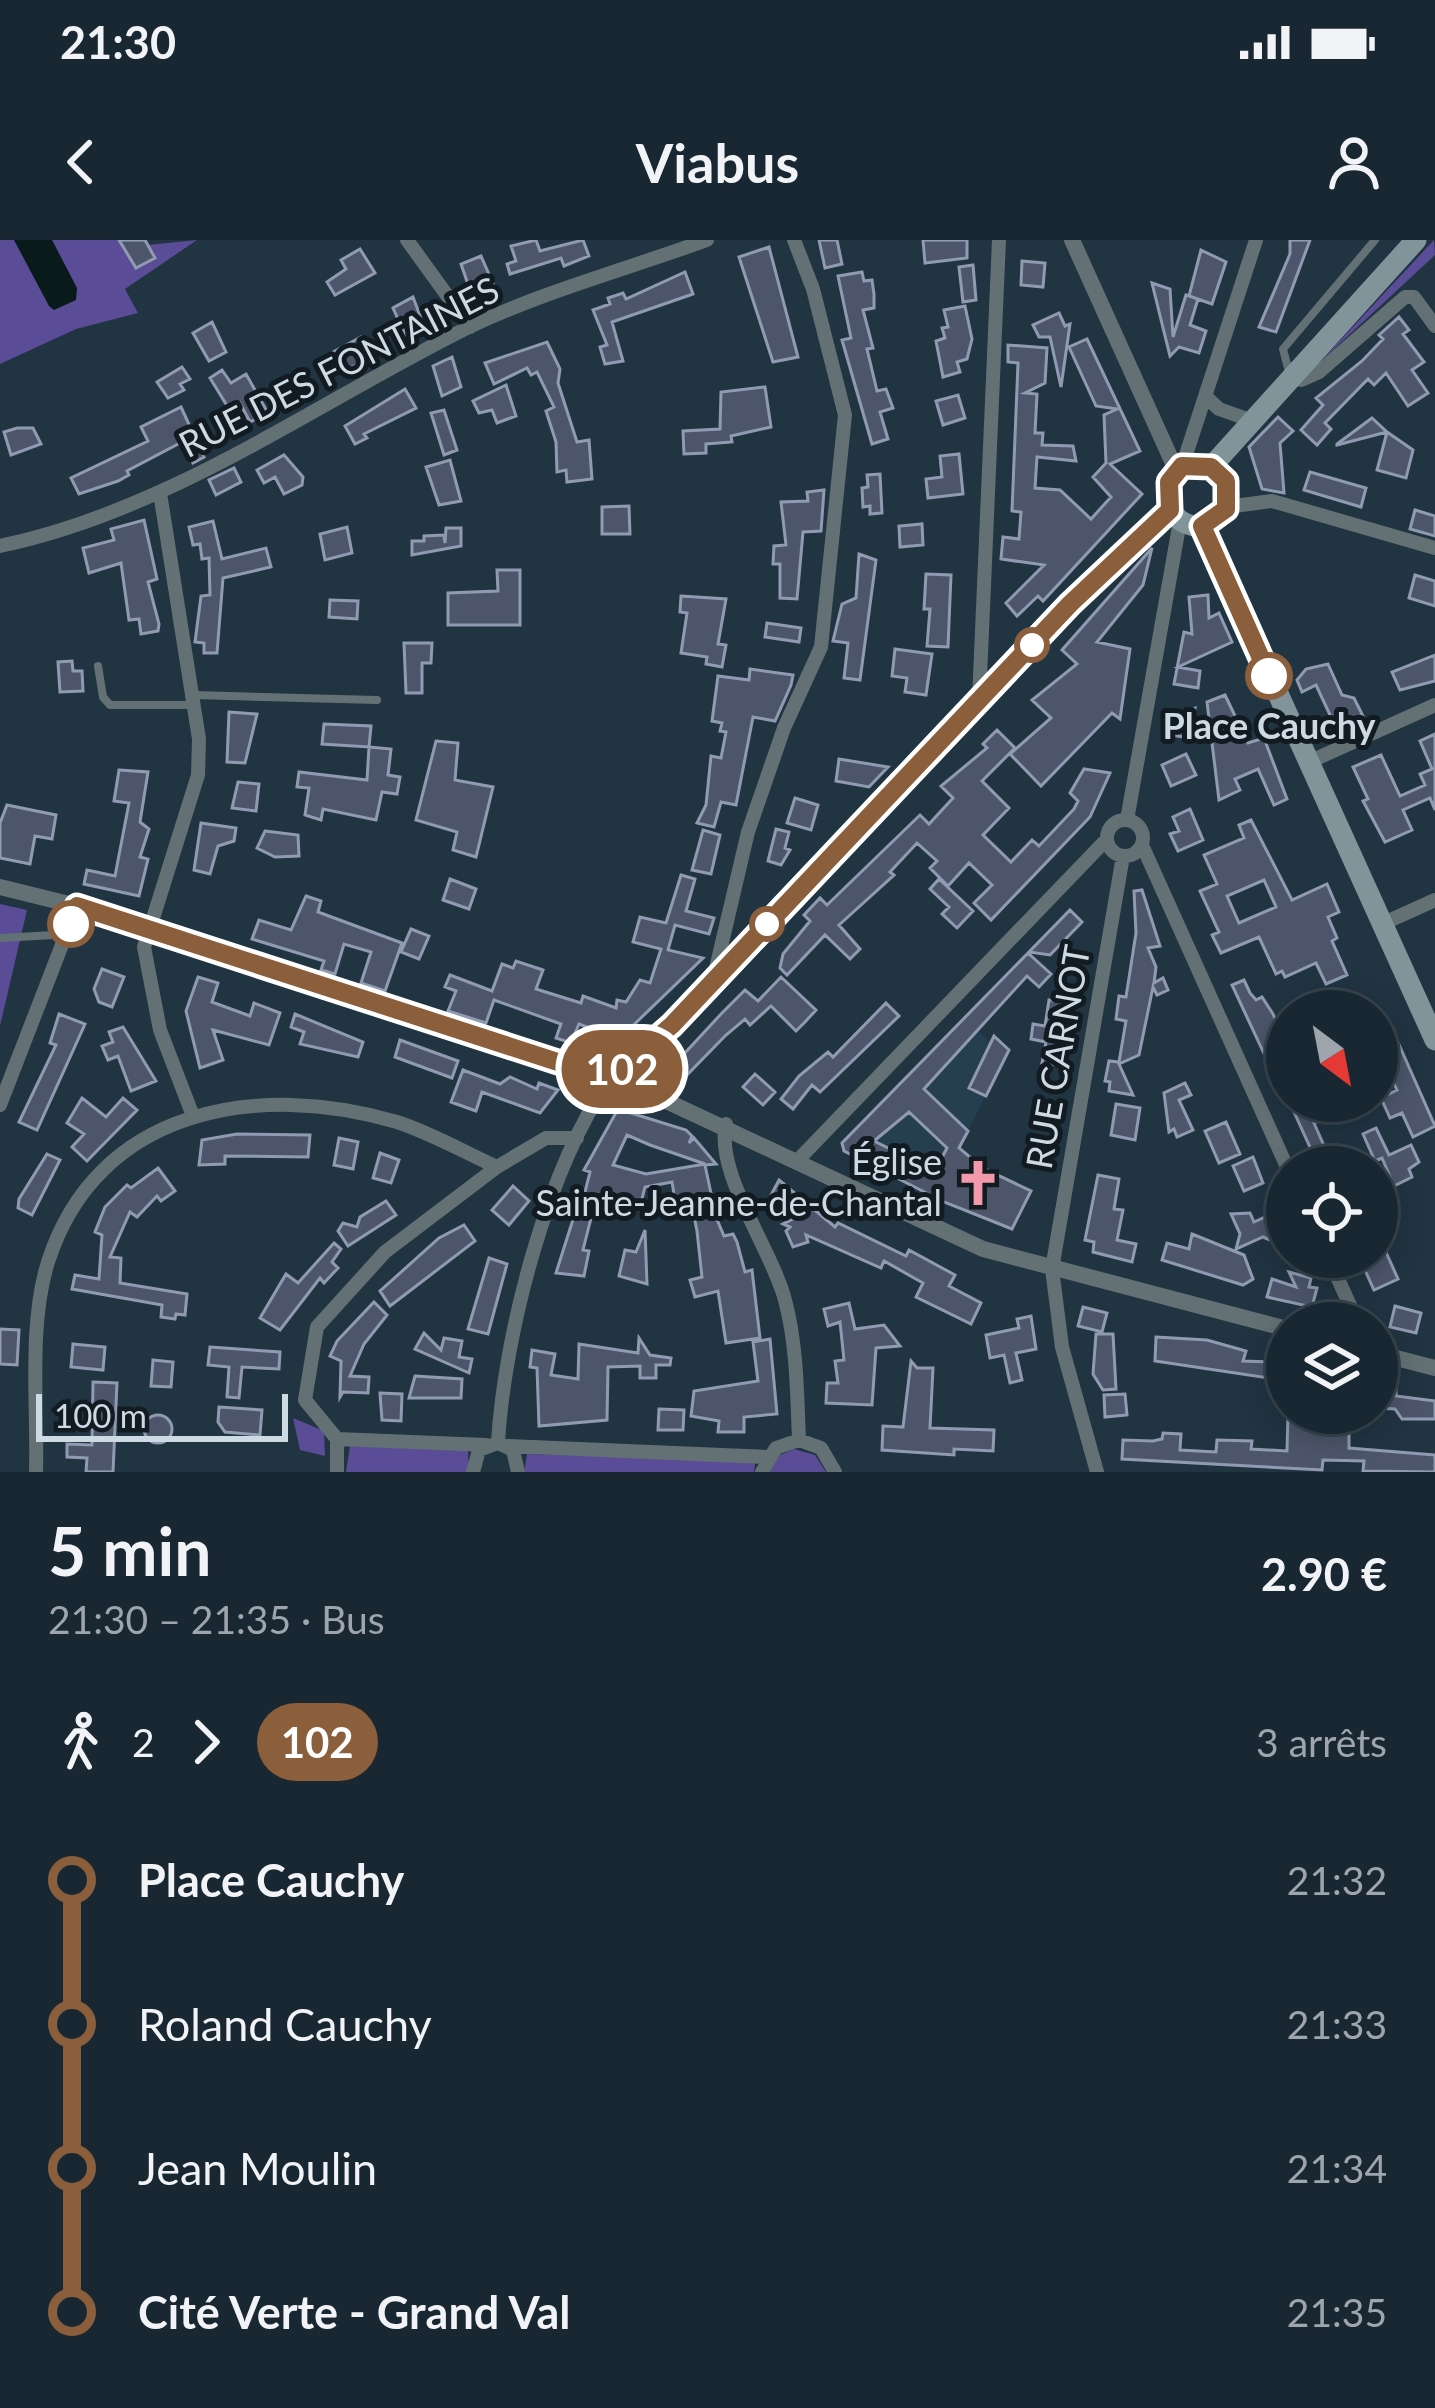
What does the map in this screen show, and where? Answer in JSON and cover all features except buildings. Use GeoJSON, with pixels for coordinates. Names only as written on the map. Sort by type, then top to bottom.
{"type":"FeatureCollection","features":[{"type":"Feature","properties":{"kind":"main road"},"geometry":{"type":"LineString","coordinates":[[1416,240],[1298,377],[1250,421],[1211,467],[1180,469],[1166,491],[1309,762],[1435,1040]]}},
{"type":"Feature","properties":{"kind":"main road"},"geometry":{"type":"LineString","coordinates":[[1184,519],[1227,507],[1226,481],[1211,467]]}},
{"type":"Feature","properties":{"kind":"street"},"geometry":{"type":"LineString","coordinates":[[406,240],[470,327]]}},
{"type":"Feature","properties":{"kind":"street","name":"RUE DES FONTAINES"},"geometry":{"type":"LineString","coordinates":[[0,547],[83,523],[160,493],[470,327],[706,240]]}},
{"type":"Feature","properties":{"kind":"street"},"geometry":{"type":"LineString","coordinates":[[713,981],[748,832],[784,728],[821,647],[845,416],[813,289],[794,240]]}},
{"type":"Feature","properties":{"kind":"street"},"geometry":{"type":"LineString","coordinates":[[979,700],[1000,240]]}},
{"type":"Feature","properties":{"kind":"street"},"geometry":{"type":"LineString","coordinates":[[1072,240],[1180,469]]}},
{"type":"Feature","properties":{"kind":"street"},"geometry":{"type":"LineString","coordinates":[[1180,469],[1256,240]]}},
{"type":"Feature","properties":{"kind":"street"},"geometry":{"type":"LineString","coordinates":[[1298,377],[1405,297],[1414,297],[1435,326]]}},
{"type":"Feature","properties":{"kind":"street"},"geometry":{"type":"LineString","coordinates":[[1205,396],[1219,409],[1250,421]]}},
{"type":"Feature","properties":{"kind":"street"},"geometry":{"type":"LineString","coordinates":[[160,493],[193,700],[198,775],[144,946],[150,991],[193,1116]]}},
{"type":"Feature","properties":{"kind":"street"},"geometry":{"type":"LineString","coordinates":[[1227,507],[1272,501],[1435,548]]}},
{"type":"Feature","properties":{"kind":"street"},"geometry":{"type":"LineString","coordinates":[[497,1445],[513,1324],[578,1138],[610,1079],[713,981],[1151,522],[1184,519],[1127,820]]}},
{"type":"Feature","properties":{"kind":"street"},"geometry":{"type":"LineString","coordinates":[[1309,762],[1435,705]]}},
{"type":"Feature","properties":{"kind":"street"},"geometry":{"type":"LineString","coordinates":[[798,1160],[1107,839],[1115,823],[1127,820],[1141,829],[1142,845],[1278,1146]]}},
{"type":"Feature","properties":{"kind":"street"},"geometry":{"type":"LineString","coordinates":[[1107,839],[1110,849],[1124,856],[1142,845]]}},
{"type":"Feature","properties":{"kind":"street","name":"RUE CARNOT"},"geometry":{"type":"LineString","coordinates":[[1097,1472],[1062,1347],[1052,1269],[1124,856]]}},
{"type":"Feature","properties":{"kind":"street"},"geometry":{"type":"LineString","coordinates":[[0,886],[148,928],[610,1079],[726,1124],[983,1249],[1266,1324]]}},
{"type":"Feature","properties":{"kind":"street"},"geometry":{"type":"LineString","coordinates":[[1382,924],[1435,900]]}},
{"type":"Feature","properties":{"kind":"street"},"geometry":{"type":"LineString","coordinates":[[0,1105],[77,906]]}},
{"type":"Feature","properties":{"kind":"street"},"geometry":{"type":"LineString","coordinates":[[36,1472],[41,1306],[62,1226],[85,1188],[124,1151],[193,1116],[262,1102],[400,1123],[497,1167]]}},
{"type":"Feature","properties":{"kind":"street"},"geometry":{"type":"LineString","coordinates":[[726,1124],[722,1157],[762,1237],[785,1300],[796,1366],[799,1440]]}},
{"type":"Feature","properties":{"kind":"street"},"geometry":{"type":"LineString","coordinates":[[337,1472],[337,1439],[305,1400],[317,1327],[385,1252],[497,1167],[546,1138],[578,1138]]}},
{"type":"Feature","properties":{"kind":"street"},"geometry":{"type":"LineString","coordinates":[[1398,1358],[1435,1368]]}},
{"type":"Feature","properties":{"kind":"street"},"geometry":{"type":"LineString","coordinates":[[337,1439],[765,1464],[799,1440]]}},
{"type":"Feature","properties":{"kind":"street"},"geometry":{"type":"LineString","coordinates":[[799,1440],[821,1448],[835,1472]]}},
{"type":"Feature","properties":{"kind":"street"},"geometry":{"type":"LineString","coordinates":[[473,1472],[475,1456],[497,1445]]}},
{"type":"Feature","properties":{"kind":"street"},"geometry":{"type":"LineString","coordinates":[[497,1445],[517,1456],[518,1472]]}},
{"type":"Feature","properties":{"kind":"lane"},"geometry":{"type":"LineString","coordinates":[[1298,377],[1283,349],[1375,240]]}},
{"type":"Feature","properties":{"kind":"lane"},"geometry":{"type":"LineString","coordinates":[[98,666],[103,697],[110,705],[377,700]]}},
{"type":"Feature","properties":{"kind":"lane"},"geometry":{"type":"LineString","coordinates":[[0,938],[54,935],[77,906]]}},
{"type":"Feature","properties":{"kind":"shaded area"},"geometry":{"type":"Polygon","coordinates":[[[0,240],[119,240],[136,268],[155,258],[148,245],[197,240],[125,289],[138,313],[76,329],[0,364],[0,240]]]}},
{"type":"Feature","properties":{"kind":"shaded area"},"geometry":{"type":"Polygon","coordinates":[[[14,240],[52,240],[77,288],[76,300],[54,310],[49,306],[14,240]]]}},
{"type":"Feature","properties":{"kind":"shaded area"},"geometry":{"type":"Polygon","coordinates":[[[1434,240],[1435,255],[1320,362],[1434,240]]]}},
{"type":"Feature","properties":{"kind":"shaded area"},"geometry":{"type":"Polygon","coordinates":[[[0,904],[27,910],[0,1026],[0,904]]]}},
{"type":"Feature","properties":{"kind":"shaded area"},"geometry":{"type":"Polygon","coordinates":[[[964,1017],[1005,1057],[935,1196],[842,1143],[964,1017]]]}},
{"type":"Feature","properties":{"kind":"shaded area"},"geometry":{"type":"Polygon","coordinates":[[[293,1418],[324,1431],[325,1456],[300,1450],[293,1418]]]}},
{"type":"Feature","properties":{"kind":"shaded area"},"geometry":{"type":"Polygon","coordinates":[[[350,1446],[468,1451],[469,1472],[346,1472],[350,1446]]]}},
{"type":"Feature","properties":{"kind":"shaded area"},"geometry":{"type":"Polygon","coordinates":[[[794,1449],[815,1455],[826,1472],[770,1472],[780,1455],[794,1449]]]}},
{"type":"Feature","properties":{"kind":"shaded area"},"geometry":{"type":"Polygon","coordinates":[[[527,1454],[755,1464],[754,1472],[524,1472],[527,1454]]]}},
{"type":"Feature","properties":{"kind":"bus line","name":"102"},"geometry":{"type":"LineString","coordinates":[[71,924],[77,906],[610,1079],[672,1025],[1070,604],[1151,522],[1170,510],[1166,491],[1182,466],[1211,467],[1226,481],[1226,509],[1214,522],[1202,526],[1269,676]]}},
{"type":"Feature","properties":{"kind":"place","name":"Place Cauchy"},"geometry":{"type":"Point","coordinates":[1269,676]}},
{"type":"Feature","properties":{"kind":"place","name":"Église Sainte-Jeanne-de-Chantal"},"geometry":{"type":"Point","coordinates":[978,1183]}}]}
